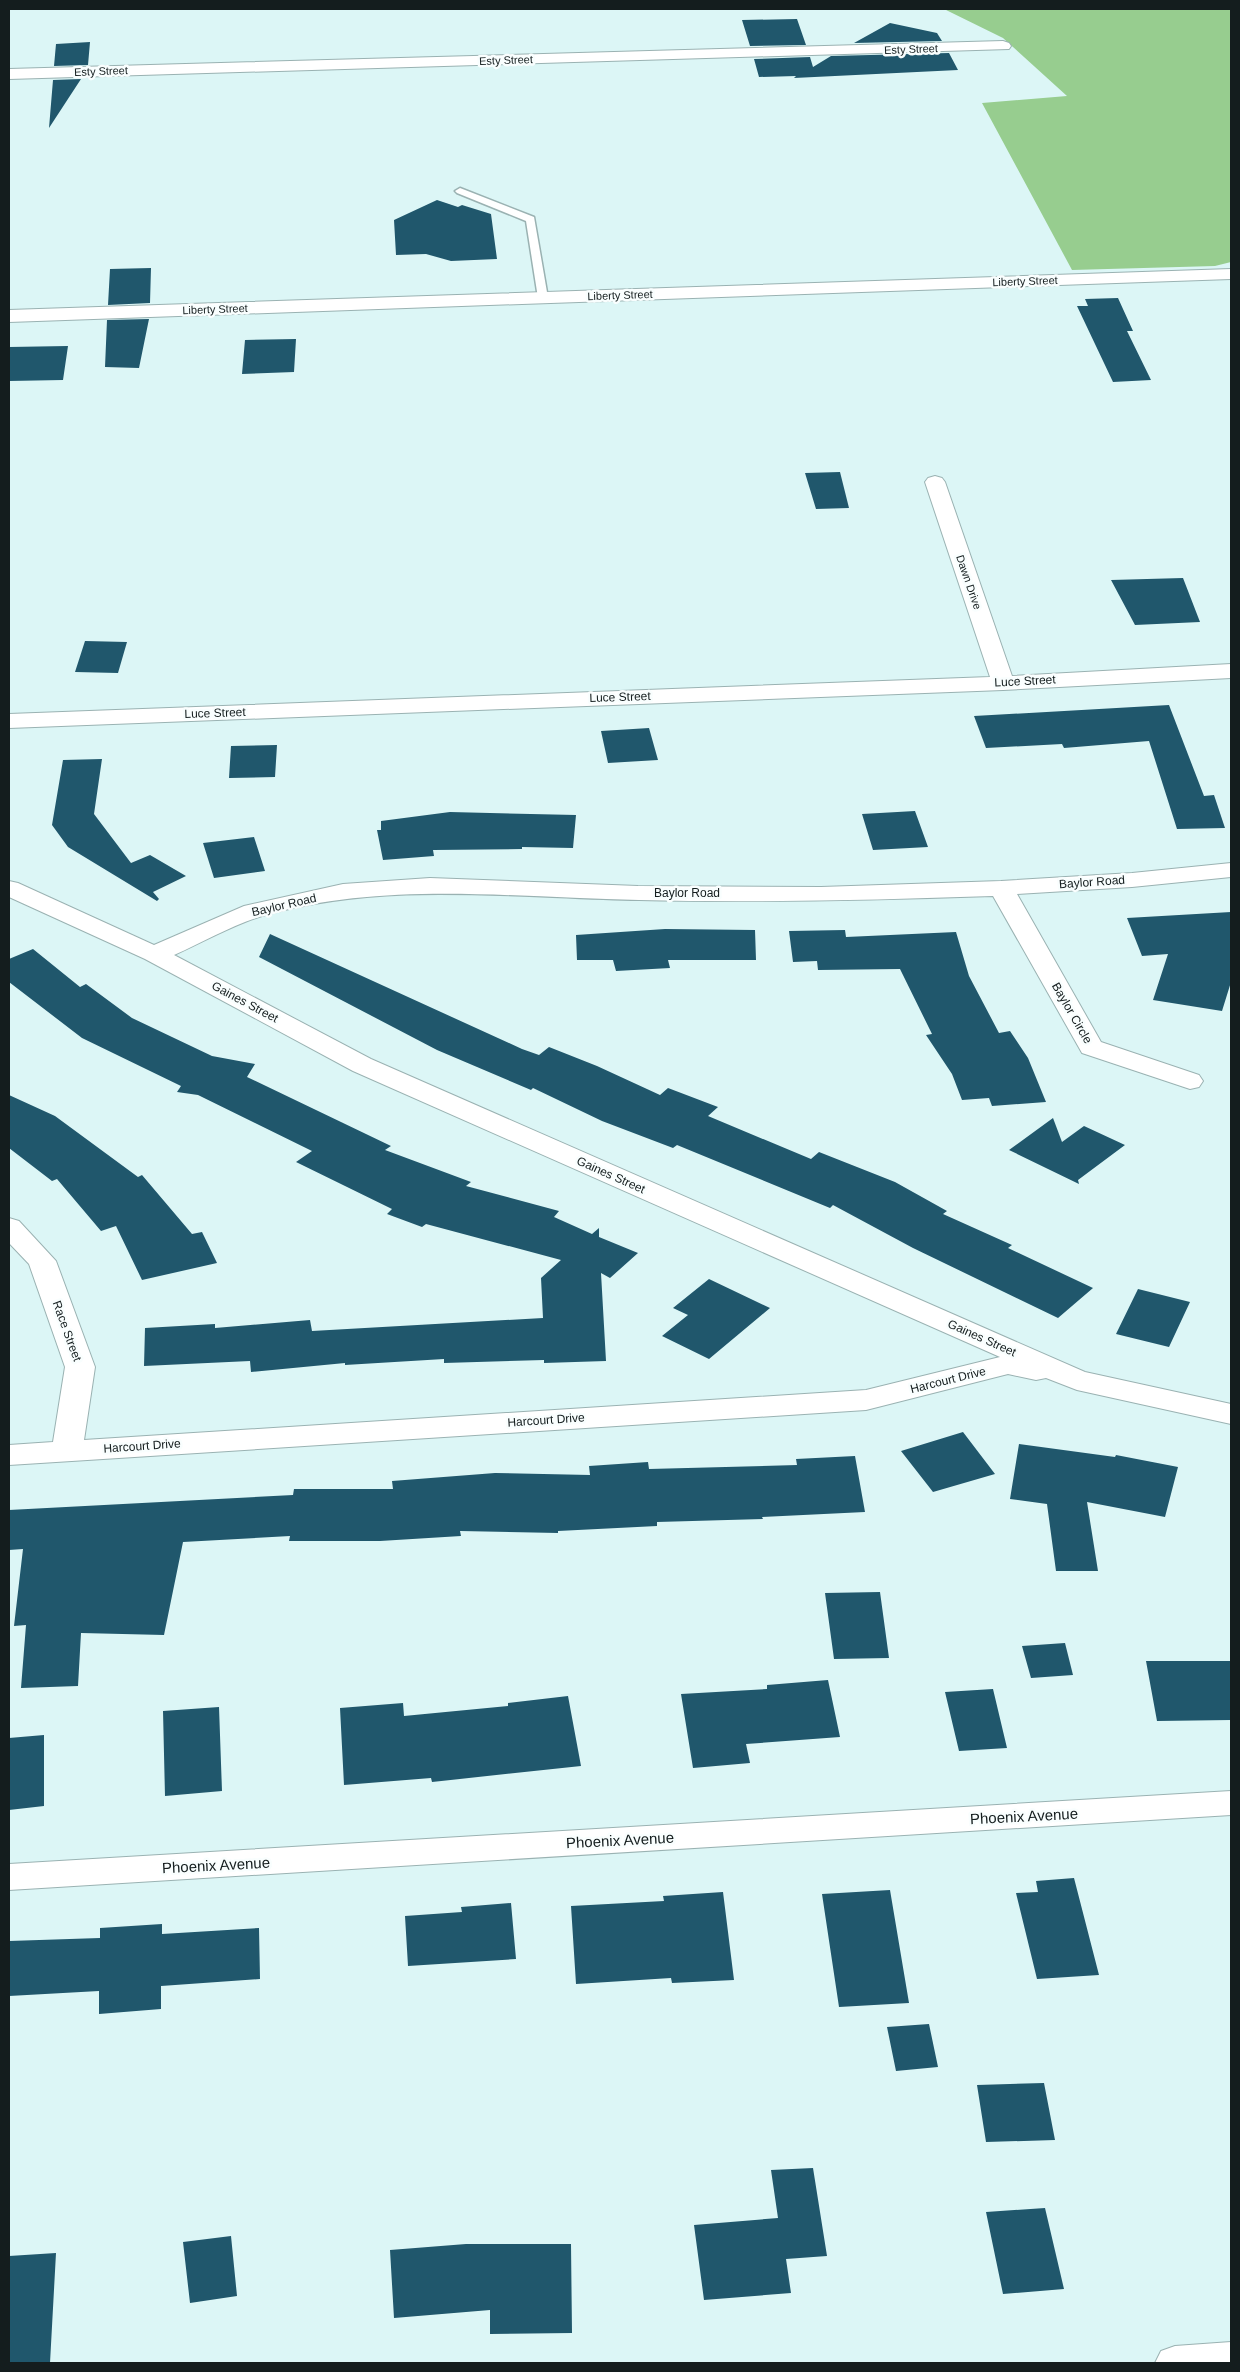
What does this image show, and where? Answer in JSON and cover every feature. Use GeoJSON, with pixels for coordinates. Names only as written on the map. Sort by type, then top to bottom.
{"type":"FeatureCollection","features":[{"type":"Feature","properties":{"kind":"street","name":"Esty Street"},"geometry":{"type":"LineString","coordinates":[[9,74],[1003,46]]}},
{"type":"Feature","properties":{"kind":"street","name":"Liberty Street"},"geometry":{"type":"LineString","coordinates":[[9,316],[1231,274]]}},
{"type":"Feature","properties":{"kind":"street","name":"Dawn Drive"},"geometry":{"type":"LineString","coordinates":[[935,482],[1003,682]]}},
{"type":"Feature","properties":{"kind":"street","name":"Luce Street"},"geometry":{"type":"LineString","coordinates":[[9,721],[1003,682],[1231,671]]}},
{"type":"Feature","properties":{"kind":"street","name":"Baylor Road"},"geometry":{"type":"LineString","coordinates":[[154,954],[253,911],[343,891],[430,885],[638,893],[821,894],[1001,888],[1132,880],[1231,870]]}},
{"type":"Feature","properties":{"kind":"street","name":"Gaines Street"},"geometry":{"type":"LineString","coordinates":[[9,888],[154,954],[362,1065],[1078,1380],[1231,1414]]}},
{"type":"Feature","properties":{"kind":"street","name":"Baylor Circle"},"geometry":{"type":"LineString","coordinates":[[1001,888],[1091,1047],[1190,1080]]}},
{"type":"Feature","properties":{"kind":"street","name":"Race Street"},"geometry":{"type":"LineString","coordinates":[[9,1227],[42,1261],[80,1367],[67,1451]]}},
{"type":"Feature","properties":{"kind":"street","name":"Harcourt Drive"},"geometry":{"type":"LineString","coordinates":[[9,1455],[866,1400],[1008,1365],[1078,1380]]}},
{"type":"Feature","properties":{"kind":"street","name":"Phoenix Avenue"},"geometry":{"type":"LineString","coordinates":[[9,1877],[1231,1803]]}},
{"type":"Feature","properties":{"kind":"street"},"geometry":{"type":"LineString","coordinates":[[1175,2363],[1231,2359]]}},
{"type":"Feature","properties":{"kind":"lane"},"geometry":{"type":"LineString","coordinates":[[460,191],[531,219],[543,298]]}},
{"type":"Feature","properties":{"kind":"green space"},"geometry":{"type":"Polygon","coordinates":[[[944,9],[1231,9],[1231,262],[1215,266],[1072,270],[982,103],[1067,96],[1003,38],[944,9]]]}},
{"type":"Feature","properties":{"kind":"building"},"geometry":{"type":"Polygon","coordinates":[[[797,19],[806,45],[750,46],[742,20],[797,19]]]}},
{"type":"Feature","properties":{"kind":"building"},"geometry":{"type":"Polygon","coordinates":[[[890,23],[937,33],[942,41],[854,43],[890,23]]]}},
{"type":"Feature","properties":{"kind":"building"},"geometry":{"type":"Polygon","coordinates":[[[90,42],[88,65],[54,66],[56,44],[90,42]]]}},
{"type":"Feature","properties":{"kind":"building"},"geometry":{"type":"Polygon","coordinates":[[[949,53],[958,70],[794,78],[796,76],[759,77],[754,59],[810,57],[813,67],[831,56],[949,53]]]}},
{"type":"Feature","properties":{"kind":"building"},"geometry":{"type":"Polygon","coordinates":[[[81,79],[49,128],[53,80],[81,79]]]}},
{"type":"Feature","properties":{"kind":"building"},"geometry":{"type":"Polygon","coordinates":[[[437,200],[458,207],[462,205],[491,214],[497,259],[451,261],[426,254],[396,255],[394,220],[437,200]]]}},
{"type":"Feature","properties":{"kind":"building"},"geometry":{"type":"Polygon","coordinates":[[[151,268],[150,303],[108,305],[110,269],[151,268]]]}},
{"type":"Feature","properties":{"kind":"building"},"geometry":{"type":"Polygon","coordinates":[[[1118,298],[1133,331],[1127,331],[1151,380],[1113,382],[1077,306],[1088,306],[1085,299],[1118,298]]]}},
{"type":"Feature","properties":{"kind":"building"},"geometry":{"type":"Polygon","coordinates":[[[149,319],[139,368],[105,367],[107,320],[149,319]]]}},
{"type":"Feature","properties":{"kind":"building"},"geometry":{"type":"Polygon","coordinates":[[[296,339],[294,372],[242,374],[245,340],[296,339]]]}},
{"type":"Feature","properties":{"kind":"building"},"geometry":{"type":"Polygon","coordinates":[[[68,346],[63,380],[9,381],[9,347],[68,346]]]}},
{"type":"Feature","properties":{"kind":"building"},"geometry":{"type":"Polygon","coordinates":[[[840,472],[849,508],[816,509],[805,473],[840,472]]]}},
{"type":"Feature","properties":{"kind":"building"},"geometry":{"type":"Polygon","coordinates":[[[1183,578],[1200,622],[1135,625],[1111,580],[1183,578]]]}},
{"type":"Feature","properties":{"kind":"building"},"geometry":{"type":"Polygon","coordinates":[[[85,641],[127,642],[118,673],[75,672],[85,641]]]}},
{"type":"Feature","properties":{"kind":"building"},"geometry":{"type":"Polygon","coordinates":[[[1169,705],[1204,796],[1214,795],[1225,828],[1177,829],[1149,741],[1064,748],[1062,744],[986,748],[974,716],[1169,705]]]}},
{"type":"Feature","properties":{"kind":"building"},"geometry":{"type":"Polygon","coordinates":[[[649,728],[658,760],[608,763],[601,731],[649,728]]]}},
{"type":"Feature","properties":{"kind":"building"},"geometry":{"type":"Polygon","coordinates":[[[277,745],[275,777],[229,778],[231,746],[277,745]]]}},
{"type":"Feature","properties":{"kind":"building"},"geometry":{"type":"Polygon","coordinates":[[[102,759],[94,814],[131,863],[150,855],[186,876],[153,892],[159,899],[157,901],[68,847],[52,825],[63,760],[102,759]]]}},
{"type":"Feature","properties":{"kind":"building"},"geometry":{"type":"Polygon","coordinates":[[[915,811],[928,847],[873,850],[862,814],[915,811]]]}},
{"type":"Feature","properties":{"kind":"building"},"geometry":{"type":"Polygon","coordinates":[[[450,812],[576,815],[573,848],[522,847],[522,849],[433,850],[434,856],[383,860],[377,830],[381,830],[381,821],[450,812]]]}},
{"type":"Feature","properties":{"kind":"building"},"geometry":{"type":"Polygon","coordinates":[[[254,837],[265,871],[214,878],[203,843],[254,837]]]}},
{"type":"Feature","properties":{"kind":"building"},"geometry":{"type":"Polygon","coordinates":[[[1231,912],[1231,982],[1222,1011],[1153,1000],[1168,954],[1142,956],[1127,918],[1231,912]]]}},
{"type":"Feature","properties":{"kind":"building"},"geometry":{"type":"Polygon","coordinates":[[[665,929],[755,930],[756,960],[668,960],[670,968],[616,971],[613,960],[577,960],[576,935],[665,929]]]}},
{"type":"Feature","properties":{"kind":"building"},"geometry":{"type":"Polygon","coordinates":[[[845,930],[846,937],[956,932],[969,976],[999,1033],[1010,1031],[1028,1058],[1046,1102],[992,1106],[989,1098],[962,1100],[952,1074],[926,1035],[932,1034],[900,969],[818,970],[817,961],[793,962],[789,931],[845,930]]]}},
{"type":"Feature","properties":{"kind":"building"},"geometry":{"type":"Polygon","coordinates":[[[270,934],[522,1049],[539,1055],[549,1047],[597,1066],[660,1095],[668,1088],[718,1107],[708,1116],[811,1159],[819,1152],[895,1182],[947,1211],[943,1214],[1012,1245],[1008,1248],[1093,1288],[1058,1318],[913,1248],[833,1205],[830,1208],[677,1145],[673,1148],[602,1121],[533,1088],[531,1090],[437,1050],[259,957],[270,934]]]}},
{"type":"Feature","properties":{"kind":"building"},"geometry":{"type":"Polygon","coordinates":[[[33,949],[80,987],[86,984],[132,1018],[212,1056],[255,1064],[247,1077],[391,1146],[385,1150],[471,1182],[466,1186],[559,1211],[554,1217],[592,1234],[599,1228],[599,1237],[638,1253],[610,1278],[601,1273],[606,1361],[544,1363],[544,1360],[444,1363],[444,1359],[345,1365],[345,1363],[251,1372],[250,1361],[144,1366],[145,1328],[215,1324],[215,1328],[310,1320],[312,1331],[543,1318],[541,1278],[561,1260],[426,1224],[422,1227],[387,1214],[392,1209],[296,1162],[312,1151],[198,1095],[177,1092],[181,1086],[82,1038],[9,982],[9,959],[33,949]]]}},
{"type":"Feature","properties":{"kind":"building"},"geometry":{"type":"Polygon","coordinates":[[[9,1095],[55,1116],[138,1177],[142,1175],[192,1234],[202,1232],[217,1263],[142,1280],[116,1226],[101,1231],[57,1179],[52,1181],[9,1148],[9,1095]]]}},
{"type":"Feature","properties":{"kind":"building"},"geometry":{"type":"Polygon","coordinates":[[[1053,1118],[1062,1142],[1084,1126],[1125,1145],[1078,1180],[1079,1184],[1009,1150],[1053,1118]]]}},
{"type":"Feature","properties":{"kind":"building"},"geometry":{"type":"Polygon","coordinates":[[[709,1279],[770,1308],[709,1359],[662,1336],[688,1315],[673,1308],[709,1279]]]}},
{"type":"Feature","properties":{"kind":"building"},"geometry":{"type":"Polygon","coordinates":[[[1138,1289],[1190,1302],[1169,1347],[1116,1334],[1138,1289]]]}},
{"type":"Feature","properties":{"kind":"building"},"geometry":{"type":"Polygon","coordinates":[[[963,1432],[995,1474],[933,1492],[901,1451],[963,1432]]]}},
{"type":"Feature","properties":{"kind":"building"},"geometry":{"type":"Polygon","coordinates":[[[1019,1444],[1115,1457],[1116,1455],[1178,1467],[1165,1517],[1087,1502],[1098,1571],[1056,1571],[1047,1504],[1010,1499],[1019,1444]]]}},
{"type":"Feature","properties":{"kind":"building"},"geometry":{"type":"Polygon","coordinates":[[[855,1456],[865,1512],[762,1517],[763,1519],[657,1522],[657,1526],[558,1531],[558,1533],[460,1531],[461,1536],[380,1541],[289,1541],[290,1536],[183,1542],[164,1635],[81,1633],[78,1686],[21,1688],[26,1625],[14,1626],[23,1549],[9,1550],[9,1510],[293,1495],[294,1489],[393,1489],[392,1481],[495,1473],[590,1475],[589,1466],[648,1462],[649,1469],[797,1465],[796,1459],[855,1456]]]}},
{"type":"Feature","properties":{"kind":"building"},"geometry":{"type":"Polygon","coordinates":[[[880,1592],[889,1658],[834,1659],[825,1593],[880,1592]]]}},
{"type":"Feature","properties":{"kind":"building"},"geometry":{"type":"Polygon","coordinates":[[[1065,1643],[1073,1675],[1031,1678],[1022,1646],[1065,1643]]]}},
{"type":"Feature","properties":{"kind":"building"},"geometry":{"type":"Polygon","coordinates":[[[1146,1661],[1231,1661],[1231,1720],[1157,1721],[1146,1661]]]}},
{"type":"Feature","properties":{"kind":"building"},"geometry":{"type":"Polygon","coordinates":[[[828,1680],[840,1737],[746,1744],[750,1763],[693,1768],[681,1694],[767,1689],[767,1685],[828,1680]]]}},
{"type":"Feature","properties":{"kind":"building"},"geometry":{"type":"Polygon","coordinates":[[[993,1689],[1007,1748],[959,1751],[945,1692],[993,1689]]]}},
{"type":"Feature","properties":{"kind":"building"},"geometry":{"type":"Polygon","coordinates":[[[568,1696],[581,1766],[432,1782],[431,1778],[344,1785],[340,1708],[403,1703],[404,1716],[508,1706],[508,1703],[568,1696]]]}},
{"type":"Feature","properties":{"kind":"building"},"geometry":{"type":"Polygon","coordinates":[[[219,1707],[222,1791],[165,1796],[163,1711],[219,1707]]]}},
{"type":"Feature","properties":{"kind":"building"},"geometry":{"type":"Polygon","coordinates":[[[44,1735],[44,1806],[9,1810],[9,1738],[44,1735]]]}},
{"type":"Feature","properties":{"kind":"building"},"geometry":{"type":"Polygon","coordinates":[[[1074,1878],[1099,1975],[1037,1979],[1016,1893],[1038,1892],[1036,1881],[1074,1878]]]}},
{"type":"Feature","properties":{"kind":"building"},"geometry":{"type":"Polygon","coordinates":[[[890,1890],[909,2003],[839,2007],[822,1894],[890,1890]]]}},
{"type":"Feature","properties":{"kind":"building"},"geometry":{"type":"Polygon","coordinates":[[[723,1892],[734,1980],[672,1983],[671,1978],[576,1984],[571,1906],[664,1901],[663,1896],[723,1892]]]}},
{"type":"Feature","properties":{"kind":"building"},"geometry":{"type":"Polygon","coordinates":[[[511,1903],[516,1959],[408,1966],[405,1916],[462,1912],[461,1907],[511,1903]]]}},
{"type":"Feature","properties":{"kind":"building"},"geometry":{"type":"Polygon","coordinates":[[[162,1924],[162,1934],[259,1928],[260,1979],[161,1986],[161,2009],[99,2014],[99,1991],[9,1996],[9,1941],[100,1938],[100,1928],[162,1924]]]}},
{"type":"Feature","properties":{"kind":"building"},"geometry":{"type":"Polygon","coordinates":[[[929,2024],[938,2067],[896,2071],[887,2027],[929,2024]]]}},
{"type":"Feature","properties":{"kind":"building"},"geometry":{"type":"Polygon","coordinates":[[[1044,2083],[1055,2140],[986,2142],[977,2085],[1044,2083]]]}},
{"type":"Feature","properties":{"kind":"building"},"geometry":{"type":"Polygon","coordinates":[[[813,2168],[827,2256],[786,2259],[791,2293],[704,2300],[694,2225],[778,2218],[771,2170],[813,2168]]]}},
{"type":"Feature","properties":{"kind":"building"},"geometry":{"type":"Polygon","coordinates":[[[1045,2208],[1064,2289],[1003,2294],[986,2212],[1045,2208]]]}},
{"type":"Feature","properties":{"kind":"building"},"geometry":{"type":"Polygon","coordinates":[[[231,2236],[237,2296],[190,2303],[183,2242],[231,2236]]]}},
{"type":"Feature","properties":{"kind":"building"},"geometry":{"type":"Polygon","coordinates":[[[466,2244],[571,2244],[572,2333],[490,2334],[490,2310],[394,2318],[390,2250],[466,2244]]]}},
{"type":"Feature","properties":{"kind":"building"},"geometry":{"type":"Polygon","coordinates":[[[56,2253],[50,2363],[9,2363],[9,2256],[56,2253]]]}}]}
